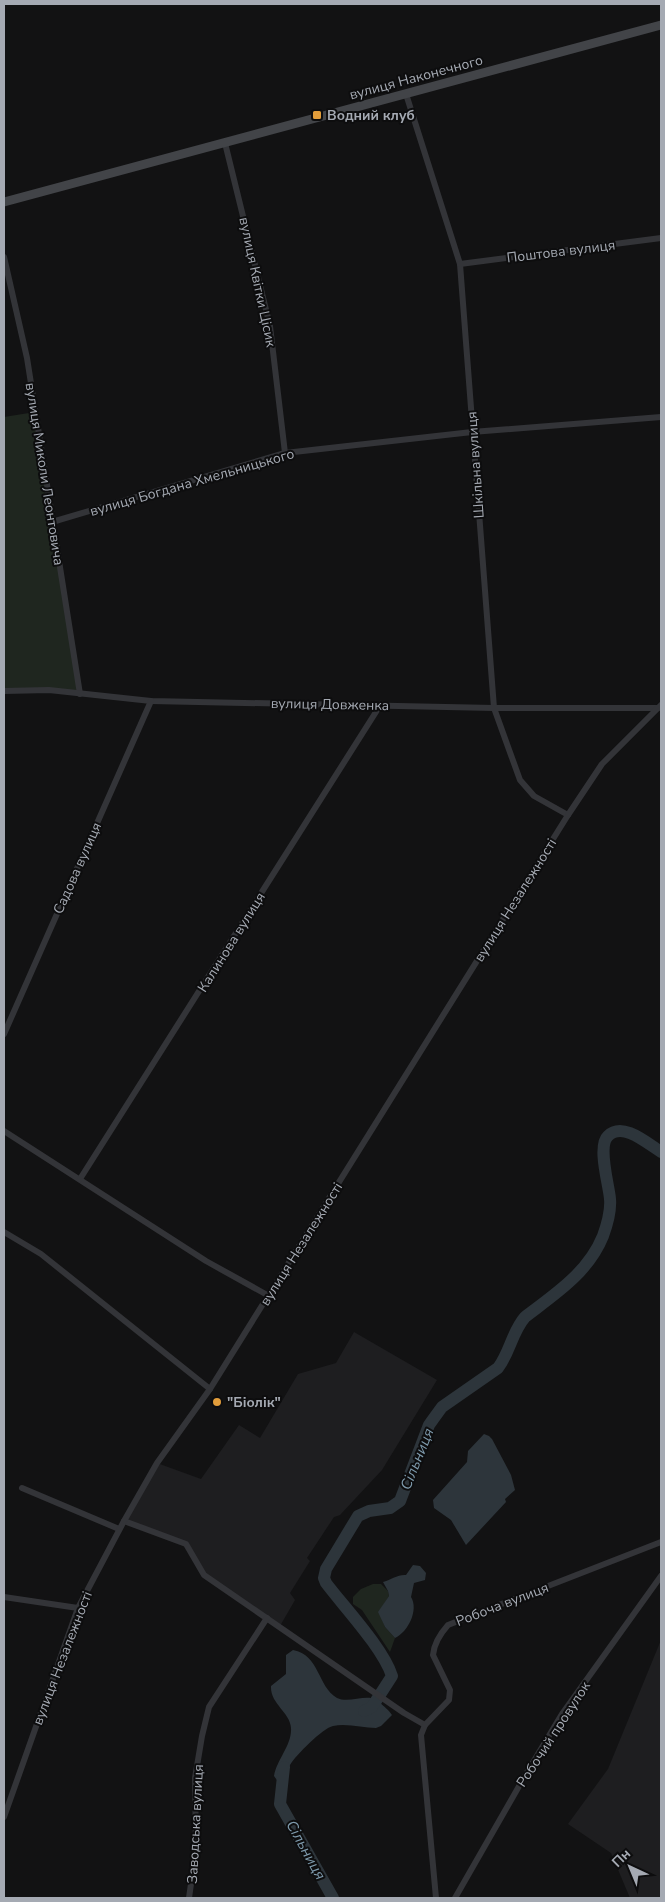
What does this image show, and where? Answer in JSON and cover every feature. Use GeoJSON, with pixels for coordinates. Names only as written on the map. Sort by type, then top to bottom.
{"type":"FeatureCollection","features":[{"type":"Feature","properties":{"kind":"street","name":"вулиця Наконечного"},"geometry":{"type":"LineString","coordinates":[[4,202],[661,25]]}},
{"type":"Feature","properties":{"kind":"street","name":"Шкільна вулиця"},"geometry":{"type":"LineString","coordinates":[[406,94],[460,264],[494,708],[520,780],[534,796],[568,815]]}},
{"type":"Feature","properties":{"kind":"street","name":"вулиця Квітки Цісик"},"geometry":{"type":"LineString","coordinates":[[226,143],[270,326],[285,453]]}},
{"type":"Feature","properties":{"kind":"street","name":"Поштова вулиця"},"geometry":{"type":"LineString","coordinates":[[460,264],[661,238]]}},
{"type":"Feature","properties":{"kind":"street","name":"вулиця Миколи Леонтовича"},"geometry":{"type":"LineString","coordinates":[[4,256],[27,358],[80,694]]}},
{"type":"Feature","properties":{"kind":"street","name":"вулиця Богдана Хмельницького"},"geometry":{"type":"LineString","coordinates":[[52,522],[285,453],[472,432],[661,417]]}},
{"type":"Feature","properties":{"kind":"street","name":"вулиця Довженка"},"geometry":{"type":"LineString","coordinates":[[4,691],[49,690],[151,702],[381,704],[494,708],[659,706]]}},
{"type":"Feature","properties":{"kind":"street","name":"Садова вулиця"},"geometry":{"type":"LineString","coordinates":[[4,1034],[151,702]]}},
{"type":"Feature","properties":{"kind":"street","name":"Калинова вулиця"},"geometry":{"type":"LineString","coordinates":[[80,1179],[381,704]]}},
{"type":"Feature","properties":{"kind":"street","name":"вулиця Незалежності"},"geometry":{"type":"LineString","coordinates":[[4,1818],[78,1608],[119,1529],[157,1463],[210,1389],[269,1296],[568,815],[602,764],[659,706]]}},
{"type":"Feature","properties":{"kind":"street"},"geometry":{"type":"LineString","coordinates":[[4,1132],[206,1261],[269,1296]]}},
{"type":"Feature","properties":{"kind":"street"},"geometry":{"type":"LineString","coordinates":[[4,1232],[42,1254],[210,1389]]}},
{"type":"Feature","properties":{"kind":"street"},"geometry":{"type":"LineString","coordinates":[[22,1488],[119,1529]]}},
{"type":"Feature","properties":{"kind":"street"},"geometry":{"type":"LineString","coordinates":[[124,1521],[186,1544],[204,1575],[373,1692],[425,1725],[421,1735],[436,1898]]}},
{"type":"Feature","properties":{"kind":"street","name":"Робоча вулиця"},"geometry":{"type":"LineString","coordinates":[[425,1725],[449,1700],[450,1690],[433,1655],[433,1648],[439,1634],[448,1625],[661,1542]]}},
{"type":"Feature","properties":{"kind":"street","name":"Робочий провулок"},"geometry":{"type":"LineString","coordinates":[[455,1898],[562,1714],[661,1576]]}},
{"type":"Feature","properties":{"kind":"street"},"geometry":{"type":"LineString","coordinates":[[4,1597],[78,1608]]}},
{"type":"Feature","properties":{"kind":"street","name":"Заводська вулиця"},"geometry":{"type":"LineString","coordinates":[[190,1898],[196,1848],[195,1778],[209,1707],[267,1618]]}},
{"type":"Feature","properties":{"kind":"shaded area"},"geometry":{"type":"Polygon","coordinates":[[[35,412],[80,694],[4,691],[4,417],[35,412]]]}},
{"type":"Feature","properties":{"kind":"shaded area"},"geometry":{"type":"Polygon","coordinates":[[[354,1332],[437,1380],[382,1470],[340,1515],[334,1517],[307,1558],[310,1561],[290,1593],[295,1600],[280,1626],[204,1575],[186,1544],[124,1521],[157,1463],[201,1479],[239,1425],[260,1438],[298,1374],[336,1363],[354,1332]]]}},
{"type":"Feature","properties":{"kind":"shaded area"},"geometry":{"type":"Polygon","coordinates":[[[484,1434],[492,1439],[511,1475],[515,1490],[466,1545],[451,1520],[434,1508],[433,1500],[467,1462],[468,1451],[484,1434]]]}},
{"type":"Feature","properties":{"kind":"shaded area"},"geometry":{"type":"Polygon","coordinates":[[[413,1565],[420,1566],[426,1573],[425,1580],[414,1583],[411,1597],[414,1608],[411,1620],[404,1631],[395,1638],[385,1627],[378,1612],[389,1596],[383,1582],[397,1576],[406,1575],[413,1565]]]}},
{"type":"Feature","properties":{"kind":"shaded area"},"geometry":{"type":"Polygon","coordinates":[[[373,1584],[381,1584],[388,1591],[389,1596],[379,1612],[385,1627],[395,1638],[390,1652],[362,1610],[353,1604],[353,1597],[361,1589],[373,1584]]]}},
{"type":"Feature","properties":{"kind":"shaded area"},"geometry":{"type":"Polygon","coordinates":[[[661,1640],[661,1898],[630,1898],[611,1853],[568,1824],[608,1769],[661,1640]]]}},
{"type":"Feature","properties":{"kind":"shaded area"},"geometry":{"type":"Polygon","coordinates":[[[293,1650],[302,1653],[314,1664],[325,1686],[337,1698],[345,1700],[371,1698],[383,1705],[392,1715],[381,1726],[376,1728],[344,1725],[329,1728],[310,1742],[298,1755],[290,1765],[284,1783],[279,1783],[274,1776],[287,1746],[291,1728],[290,1722],[274,1698],[271,1686],[286,1674],[286,1655],[293,1650]]]}},
{"type":"Feature","properties":{"kind":"waterway","name":"Сільниця"},"geometry":{"type":"LineString","coordinates":[[364,1711],[372,1707],[392,1676],[372,1641],[326,1583],[324,1578],[326,1569],[358,1516],[369,1511],[390,1508],[400,1501],[429,1425],[442,1407],[498,1368],[525,1317],[570,1282],[597,1249],[603,1236],[610,1208],[604,1166],[604,1148],[608,1136],[614,1132],[628,1132],[661,1152]]}},
{"type":"Feature","properties":{"kind":"waterway","name":"Сільниця"},"geometry":{"type":"LineString","coordinates":[[284,1767],[280,1804],[333,1898]]}},
{"type":"Feature","properties":{"kind":"place","name":"Водний клуб"},"geometry":{"type":"Point","coordinates":[317,115]}},
{"type":"Feature","properties":{"kind":"place","name":"\"Біолік\""},"geometry":{"type":"Point","coordinates":[217,1402]}}]}
